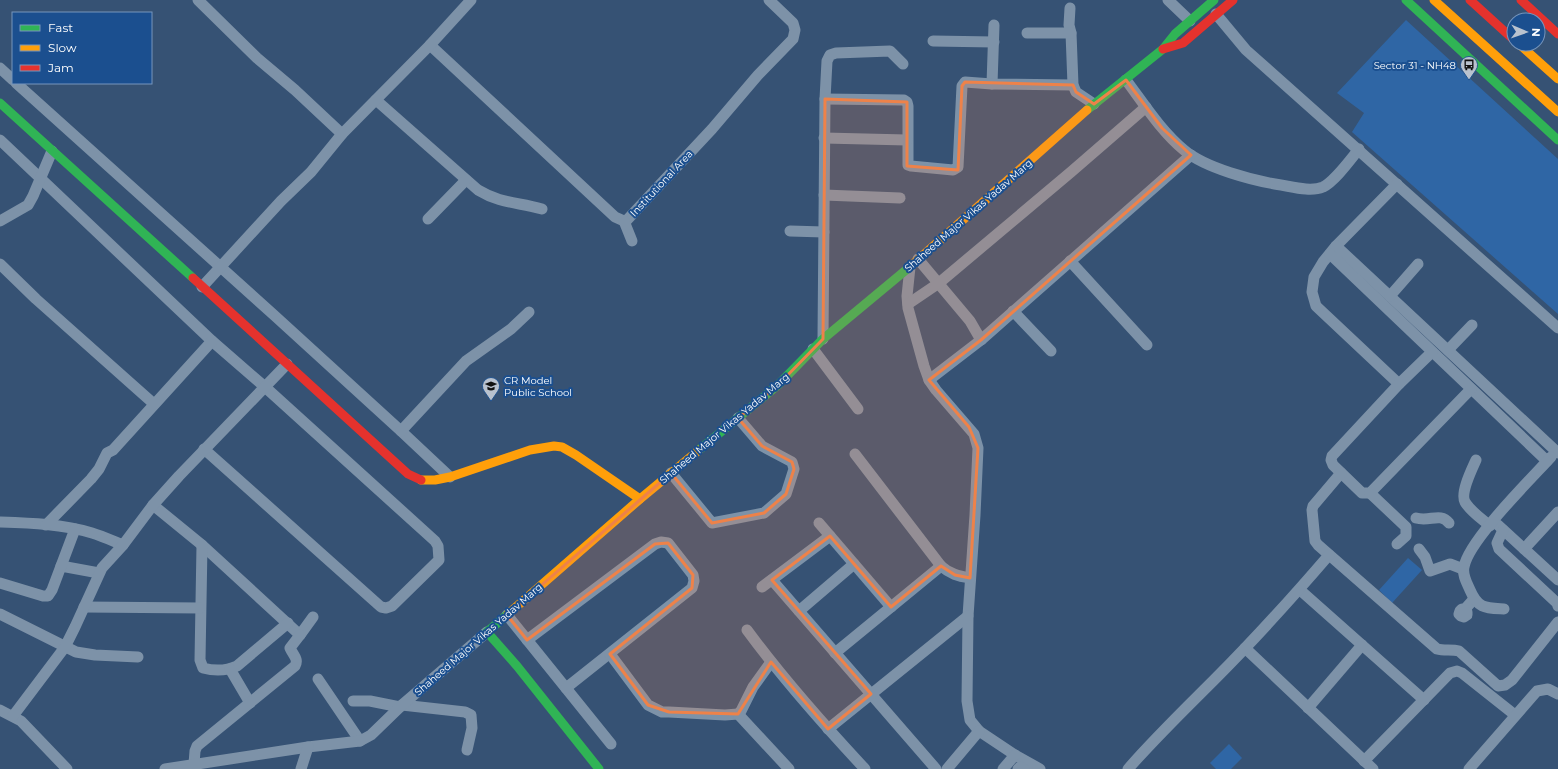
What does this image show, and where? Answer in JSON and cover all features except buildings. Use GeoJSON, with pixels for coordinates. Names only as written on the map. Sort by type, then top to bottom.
{"type":"FeatureCollection","features":[{"type":"Feature","properties":{"kind":"main road","name":"Shaheed Major Vikas Yadav Marg"},"geometry":{"type":"LineString","coordinates":[[487,632],[640,499],[778,385],[823,339],[910,266],[1094,104],[1163,49],[1175,34],[1214,0]]}},
{"type":"Feature","properties":{"kind":"main road","name":"Shaheed Major Vikas Yadav Marg"},"geometry":{"type":"LineString","coordinates":[[1163,49],[1183,43],[1233,0]]}},
{"type":"Feature","properties":{"kind":"main road"},"geometry":{"type":"LineString","coordinates":[[1406,0],[1558,140]]}},
{"type":"Feature","properties":{"kind":"main road"},"geometry":{"type":"LineString","coordinates":[[1434,0],[1558,112]]}},
{"type":"Feature","properties":{"kind":"main road"},"geometry":{"type":"LineString","coordinates":[[1470,0],[1506,33]]}},
{"type":"Feature","properties":{"kind":"main road"},"geometry":{"type":"LineString","coordinates":[[1521,0],[1558,34]]}},
{"type":"Feature","properties":{"kind":"main road"},"geometry":{"type":"LineString","coordinates":[[1528,52],[1558,79]]}},
{"type":"Feature","properties":{"kind":"main road"},"geometry":{"type":"LineString","coordinates":[[0,103],[408,474],[421,480],[450,478],[530,450],[554,446],[562,447],[576,454],[640,499]]}},
{"type":"Feature","properties":{"kind":"main road"},"geometry":{"type":"LineString","coordinates":[[487,632],[517,666],[599,769]]}},
{"type":"Feature","properties":{"kind":"street"},"geometry":{"type":"LineString","coordinates":[[198,0],[257,58],[342,134]]}},
{"type":"Feature","properties":{"kind":"street"},"geometry":{"type":"LineString","coordinates":[[202,287],[281,201],[311,172],[342,134],[430,45],[471,0]]}},
{"type":"Feature","properties":{"kind":"street","name":"Institutional Area"},"geometry":{"type":"LineString","coordinates":[[430,45],[615,217],[624,222],[712,129],[758,75],[793,39],[795,30],[793,24],[769,0]]}},
{"type":"Feature","properties":{"kind":"street"},"geometry":{"type":"LineString","coordinates":[[1168,0],[1190,21]]}},
{"type":"Feature","properties":{"kind":"street"},"geometry":{"type":"LineString","coordinates":[[1070,8],[1069,25],[1071,33],[1073,85],[1076,92],[1094,104]]}},
{"type":"Feature","properties":{"kind":"street"},"geometry":{"type":"LineString","coordinates":[[1216,14],[1246,50],[1359,149],[1558,328]]}},
{"type":"Feature","properties":{"kind":"street"},"geometry":{"type":"LineString","coordinates":[[992,84],[994,25]]}},
{"type":"Feature","properties":{"kind":"street"},"geometry":{"type":"LineString","coordinates":[[1027,33],[1071,33]]}},
{"type":"Feature","properties":{"kind":"street"},"geometry":{"type":"LineString","coordinates":[[933,41],[994,42]]}},
{"type":"Feature","properties":{"kind":"street"},"geometry":{"type":"LineString","coordinates":[[823,339],[824,138],[827,61],[830,55],[836,53],[890,51],[903,64]]}},
{"type":"Feature","properties":{"kind":"street"},"geometry":{"type":"LineString","coordinates":[[0,68],[12,79]]}},
{"type":"Feature","properties":{"kind":"street"},"geometry":{"type":"LineString","coordinates":[[1126,80],[1162,128],[1184,150],[1212,165],[1242,176],[1276,184],[1316,189],[1328,184],[1359,149]]}},
{"type":"Feature","properties":{"kind":"street"},"geometry":{"type":"LineString","coordinates":[[825,99],[904,100],[907,102],[908,106],[908,165],[956,169],[958,167],[962,86],[966,82],[992,84],[1073,85]]}},
{"type":"Feature","properties":{"kind":"street"},"geometry":{"type":"LineString","coordinates":[[17,84],[401,431],[450,478]]}},
{"type":"Feature","properties":{"kind":"street"},"geometry":{"type":"LineString","coordinates":[[376,100],[478,190],[499,201],[542,210]]}},
{"type":"Feature","properties":{"kind":"street"},"geometry":{"type":"LineString","coordinates":[[908,304],[939,282],[1071,172],[1146,107]]}},
{"type":"Feature","properties":{"kind":"street"},"geometry":{"type":"LineString","coordinates":[[824,138],[907,140]]}},
{"type":"Feature","properties":{"kind":"street"},"geometry":{"type":"LineString","coordinates":[[0,140],[40,180],[212,341],[265,387],[434,541],[438,546],[439,560],[392,606],[386,608],[381,607],[204,449]]}},
{"type":"Feature","properties":{"kind":"street"},"geometry":{"type":"LineString","coordinates":[[0,221],[28,205],[34,196],[52,151]]}},
{"type":"Feature","properties":{"kind":"street"},"geometry":{"type":"LineString","coordinates":[[929,380],[981,340],[1191,155]]}},
{"type":"Feature","properties":{"kind":"street"},"geometry":{"type":"LineString","coordinates":[[428,219],[466,180]]}},
{"type":"Feature","properties":{"kind":"street"},"geometry":{"type":"LineString","coordinates":[[1397,184],[1333,250],[1314,277],[1312,292],[1316,306],[1399,384]]}},
{"type":"Feature","properties":{"kind":"street"},"geometry":{"type":"LineString","coordinates":[[824,195],[900,198]]}},
{"type":"Feature","properties":{"kind":"street"},"geometry":{"type":"LineString","coordinates":[[624,222],[632,241]]}},
{"type":"Feature","properties":{"kind":"street"},"geometry":{"type":"LineString","coordinates":[[790,231],[824,232]]}},
{"type":"Feature","properties":{"kind":"street"},"geometry":{"type":"LineString","coordinates":[[1333,250],[1390,296],[1557,451],[1483,533],[1471,551],[1463,569],[1466,582],[1474,599],[1487,608],[1504,609]]}},
{"type":"Feature","properties":{"kind":"street"},"geometry":{"type":"LineString","coordinates":[[1333,250],[1432,352],[1547,461]]}},
{"type":"Feature","properties":{"kind":"street"},"geometry":{"type":"LineString","coordinates":[[918,259],[939,282],[970,321],[981,340]]}},
{"type":"Feature","properties":{"kind":"street"},"geometry":{"type":"LineString","coordinates":[[1070,261],[1147,345]]}},
{"type":"Feature","properties":{"kind":"street"},"geometry":{"type":"LineString","coordinates":[[0,264],[36,299],[154,404]]}},
{"type":"Feature","properties":{"kind":"street"},"geometry":{"type":"LineString","coordinates":[[1390,296],[1418,264]]}},
{"type":"Feature","properties":{"kind":"street"},"geometry":{"type":"LineString","coordinates":[[910,266],[907,296],[908,304],[929,380],[969,427],[974,434],[978,448],[968,616],[968,711],[970,720],[979,731],[1015,755],[1040,769]]}},
{"type":"Feature","properties":{"kind":"street"},"geometry":{"type":"LineString","coordinates":[[1014,311],[1051,351]]}},
{"type":"Feature","properties":{"kind":"street"},"geometry":{"type":"LineString","coordinates":[[401,431],[466,361],[511,330],[529,312]]}},
{"type":"Feature","properties":{"kind":"street"},"geometry":{"type":"LineString","coordinates":[[1448,350],[1472,325]]}},
{"type":"Feature","properties":{"kind":"street"},"geometry":{"type":"LineString","coordinates":[[46,525],[91,479],[99,469],[107,453],[113,450],[212,341]]}},
{"type":"Feature","properties":{"kind":"street"},"geometry":{"type":"LineString","coordinates":[[813,349],[858,409]]}},
{"type":"Feature","properties":{"kind":"street"},"geometry":{"type":"LineString","coordinates":[[1432,352],[1399,384],[1332,456],[1331,460],[1341,473],[1362,493],[1370,493],[1411,523],[1440,517],[1449,523]]}},
{"type":"Feature","properties":{"kind":"street"},"geometry":{"type":"LineString","coordinates":[[13,716],[65,647],[102,568],[123,545],[153,506],[204,449],[287,364]]}},
{"type":"Feature","properties":{"kind":"street"},"geometry":{"type":"LineString","coordinates":[[1370,493],[1471,389]]}},
{"type":"Feature","properties":{"kind":"street"},"geometry":{"type":"LineString","coordinates":[[671,473],[712,523],[764,513],[786,494],[794,469],[792,462],[762,446],[738,418]]}},
{"type":"Feature","properties":{"kind":"street"},"geometry":{"type":"LineString","coordinates":[[855,454],[941,566],[948,572],[955,575],[970,578]]}},
{"type":"Feature","properties":{"kind":"street"},"geometry":{"type":"LineString","coordinates":[[1476,460],[1468,480],[1464,501],[1503,530],[1558,580]]}},
{"type":"Feature","properties":{"kind":"street"},"geometry":{"type":"LineString","coordinates":[[1341,473],[1315,502],[1312,510],[1316,541],[1318,545],[1437,649],[1454,649],[1459,651],[1498,686],[1505,685],[1512,680],[1558,622]]}},
{"type":"Feature","properties":{"kind":"street"},"geometry":{"type":"LineString","coordinates":[[153,506],[202,545],[300,635]]}},
{"type":"Feature","properties":{"kind":"street"},"geometry":{"type":"LineString","coordinates":[[1524,549],[1558,512]]}},
{"type":"Feature","properties":{"kind":"street"},"geometry":{"type":"LineString","coordinates":[[0,522],[22,522],[75,529],[93,533],[123,545]]}},
{"type":"Feature","properties":{"kind":"street"},"geometry":{"type":"LineString","coordinates":[[819,522],[890,607]]}},
{"type":"Feature","properties":{"kind":"street"},"geometry":{"type":"LineString","coordinates":[[1397,544],[1406,536],[1411,523]]}},
{"type":"Feature","properties":{"kind":"street"},"geometry":{"type":"LineString","coordinates":[[0,583],[43,596],[48,596],[75,529]]}},
{"type":"Feature","properties":{"kind":"street"},"geometry":{"type":"LineString","coordinates":[[1503,530],[1497,543],[1499,549],[1557,603],[1558,606]]}},
{"type":"Feature","properties":{"kind":"street"},"geometry":{"type":"LineString","coordinates":[[762,587],[830,536]]}},
{"type":"Feature","properties":{"kind":"street"},"geometry":{"type":"LineString","coordinates":[[527,640],[655,544],[661,542],[668,543],[694,576],[692,588],[566,688]]}},
{"type":"Feature","properties":{"kind":"street"},"geometry":{"type":"LineString","coordinates":[[202,545],[200,660],[203,668],[211,670],[230,670],[241,663],[288,623]]}},
{"type":"Feature","properties":{"kind":"street"},"geometry":{"type":"LineString","coordinates":[[1419,549],[1430,570],[1450,564],[1463,569]]}},
{"type":"Feature","properties":{"kind":"street"},"geometry":{"type":"LineString","coordinates":[[1128,769],[1151,742],[1245,648],[1300,590],[1329,555]]}},
{"type":"Feature","properties":{"kind":"street"},"geometry":{"type":"LineString","coordinates":[[799,611],[854,564]]}},
{"type":"Feature","properties":{"kind":"street"},"geometry":{"type":"LineString","coordinates":[[61,566],[99,573]]}},
{"type":"Feature","properties":{"kind":"street"},"geometry":{"type":"LineString","coordinates":[[835,653],[941,566]]}},
{"type":"Feature","properties":{"kind":"street"},"geometry":{"type":"LineString","coordinates":[[772,580],[936,769]]}},
{"type":"Feature","properties":{"kind":"street"},"geometry":{"type":"LineString","coordinates":[[1300,590],[1424,700]]}},
{"type":"Feature","properties":{"kind":"street"},"geometry":{"type":"LineString","coordinates":[[1465,609],[1474,599]]}},
{"type":"Feature","properties":{"kind":"street"},"geometry":{"type":"LineString","coordinates":[[84,607],[200,608]]}},
{"type":"Feature","properties":{"kind":"street"},"geometry":{"type":"LineString","coordinates":[[0,614],[76,652],[138,657]]}},
{"type":"Feature","properties":{"kind":"street"},"geometry":{"type":"LineString","coordinates":[[507,615],[611,744]]}},
{"type":"Feature","properties":{"kind":"street"},"geometry":{"type":"LineString","coordinates":[[828,729],[968,616]]}},
{"type":"Feature","properties":{"kind":"street"},"geometry":{"type":"LineString","coordinates":[[194,764],[197,746],[295,666],[297,663],[296,658],[290,648],[313,617]]}},
{"type":"Feature","properties":{"kind":"street"},"geometry":{"type":"LineString","coordinates":[[747,630],[771,662],[864,769]]}},
{"type":"Feature","properties":{"kind":"street","name":"Shaheed Major Vikas Yadav Marg"},"geometry":{"type":"LineString","coordinates":[[165,769],[360,740],[370,735],[401,706],[487,632]]}},
{"type":"Feature","properties":{"kind":"street"},"geometry":{"type":"LineString","coordinates":[[1308,708],[1362,645]]}},
{"type":"Feature","properties":{"kind":"street"},"geometry":{"type":"LineString","coordinates":[[1245,648],[1373,769]]}},
{"type":"Feature","properties":{"kind":"street"},"geometry":{"type":"LineString","coordinates":[[610,654],[648,705],[654,708],[669,712],[725,716],[738,714]]}},
{"type":"Feature","properties":{"kind":"street"},"geometry":{"type":"LineString","coordinates":[[738,714],[756,682],[771,662]]}},
{"type":"Feature","properties":{"kind":"street"},"geometry":{"type":"LineString","coordinates":[[230,670],[250,703]]}},
{"type":"Feature","properties":{"kind":"street"},"geometry":{"type":"LineString","coordinates":[[1364,761],[1450,673],[1457,671],[1462,672],[1515,715]]}},
{"type":"Feature","properties":{"kind":"street"},"geometry":{"type":"LineString","coordinates":[[318,679],[360,740]]}},
{"type":"Feature","properties":{"kind":"street"},"geometry":{"type":"LineString","coordinates":[[1469,769],[1537,691],[1548,690],[1558,694]]}},
{"type":"Feature","properties":{"kind":"street"},"geometry":{"type":"LineString","coordinates":[[353,701],[370,701],[401,706],[466,712],[471,714],[472,728],[467,750]]}},
{"type":"Feature","properties":{"kind":"street"},"geometry":{"type":"LineString","coordinates":[[0,710],[21,721],[67,769]]}},
{"type":"Feature","properties":{"kind":"street"},"geometry":{"type":"LineString","coordinates":[[738,714],[788,769]]}},
{"type":"Feature","properties":{"kind":"street"},"geometry":{"type":"LineString","coordinates":[[947,769],[979,731]]}},
{"type":"Feature","properties":{"kind":"street"},"geometry":{"type":"LineString","coordinates":[[301,769],[308,747]]}},
{"type":"Feature","properties":{"kind":"street"},"geometry":{"type":"LineString","coordinates":[[1003,769],[1015,755]]}},
{"type":"Feature","properties":{"kind":"street"},"geometry":{"type":"LineString","coordinates":[[1018,769],[1020,767],[1024,769]]}},
{"type":"Feature","properties":{"kind":"highlighted area"},"geometry":{"type":"Polygon","coordinates":[[[1126,80],[1162,128],[1191,155],[981,340],[929,380],[969,427],[978,448],[970,578],[955,575],[941,566],[891,607],[830,536],[772,580],[871,694],[828,729],[771,662],[738,714],[669,712],[648,705],[610,654],[692,588],[693,575],[668,543],[655,544],[527,640],[507,615],[671,473],[712,523],[764,513],[786,494],[794,469],[792,462],[762,446],[738,418],[778,385],[823,339],[825,99],[907,102],[907,166],[958,170],[962,86],[965,82],[1073,85],[1076,92],[1094,104],[1126,80]]]}},
{"type":"Feature","properties":{"kind":"shaded area"},"geometry":{"type":"Polygon","coordinates":[[[1406,20],[1558,159],[1558,314],[1352,132],[1364,113],[1337,93],[1406,20]]]}},
{"type":"Feature","properties":{"kind":"shaded area"},"geometry":{"type":"Polygon","coordinates":[[[1408,558],[1422,570],[1392,603],[1379,590],[1408,558]]]}},
{"type":"Feature","properties":{"kind":"shaded area"},"geometry":{"type":"Polygon","coordinates":[[[1229,744],[1242,758],[1231,769],[1216,769],[1210,763],[1229,744]]]}},
{"type":"Feature","properties":{"kind":"traffic: fast"},"geometry":{"type":"LineString","coordinates":[[1087,110],[1163,49],[1175,34],[1214,0]]}},
{"type":"Feature","properties":{"kind":"traffic: fast"},"geometry":{"type":"LineString","coordinates":[[1406,0],[1558,140]]}},
{"type":"Feature","properties":{"kind":"traffic: fast"},"geometry":{"type":"LineString","coordinates":[[0,103],[193,278]]}},
{"type":"Feature","properties":{"kind":"traffic: fast"},"geometry":{"type":"LineString","coordinates":[[699,450],[778,385],[823,339],[912,265]]}},
{"type":"Feature","properties":{"kind":"traffic: fast"},"geometry":{"type":"LineString","coordinates":[[508,614],[487,632],[517,666],[599,769]]}},
{"type":"Feature","properties":{"kind":"traffic: slow"},"geometry":{"type":"LineString","coordinates":[[1434,0],[1558,112]]}},
{"type":"Feature","properties":{"kind":"traffic: slow"},"geometry":{"type":"LineString","coordinates":[[1528,52],[1558,79]]}},
{"type":"Feature","properties":{"kind":"traffic: slow"},"geometry":{"type":"LineString","coordinates":[[912,265],[1087,110]]}},
{"type":"Feature","properties":{"kind":"traffic: slow"},"geometry":{"type":"LineString","coordinates":[[421,480],[435,480],[450,477],[530,450],[554,446],[562,447],[576,455],[640,499]]}},
{"type":"Feature","properties":{"kind":"traffic: slow"},"geometry":{"type":"LineString","coordinates":[[508,614],[640,499],[699,450]]}},
{"type":"Feature","properties":{"kind":"traffic: jam"},"geometry":{"type":"LineString","coordinates":[[1163,49],[1183,43],[1233,0]]}},
{"type":"Feature","properties":{"kind":"traffic: jam"},"geometry":{"type":"LineString","coordinates":[[1470,0],[1506,33]]}},
{"type":"Feature","properties":{"kind":"traffic: jam"},"geometry":{"type":"LineString","coordinates":[[1521,0],[1558,34]]}},
{"type":"Feature","properties":{"kind":"traffic: jam"},"geometry":{"type":"LineString","coordinates":[[193,278],[408,474],[421,480]]}},
{"type":"Feature","properties":{"kind":"place","name":"Sector 31 - NH48"},"geometry":{"type":"Point","coordinates":[1469,80]}},
{"type":"Feature","properties":{"kind":"place","name":"CR Model Public School"},"geometry":{"type":"Point","coordinates":[491,401]}}]}
